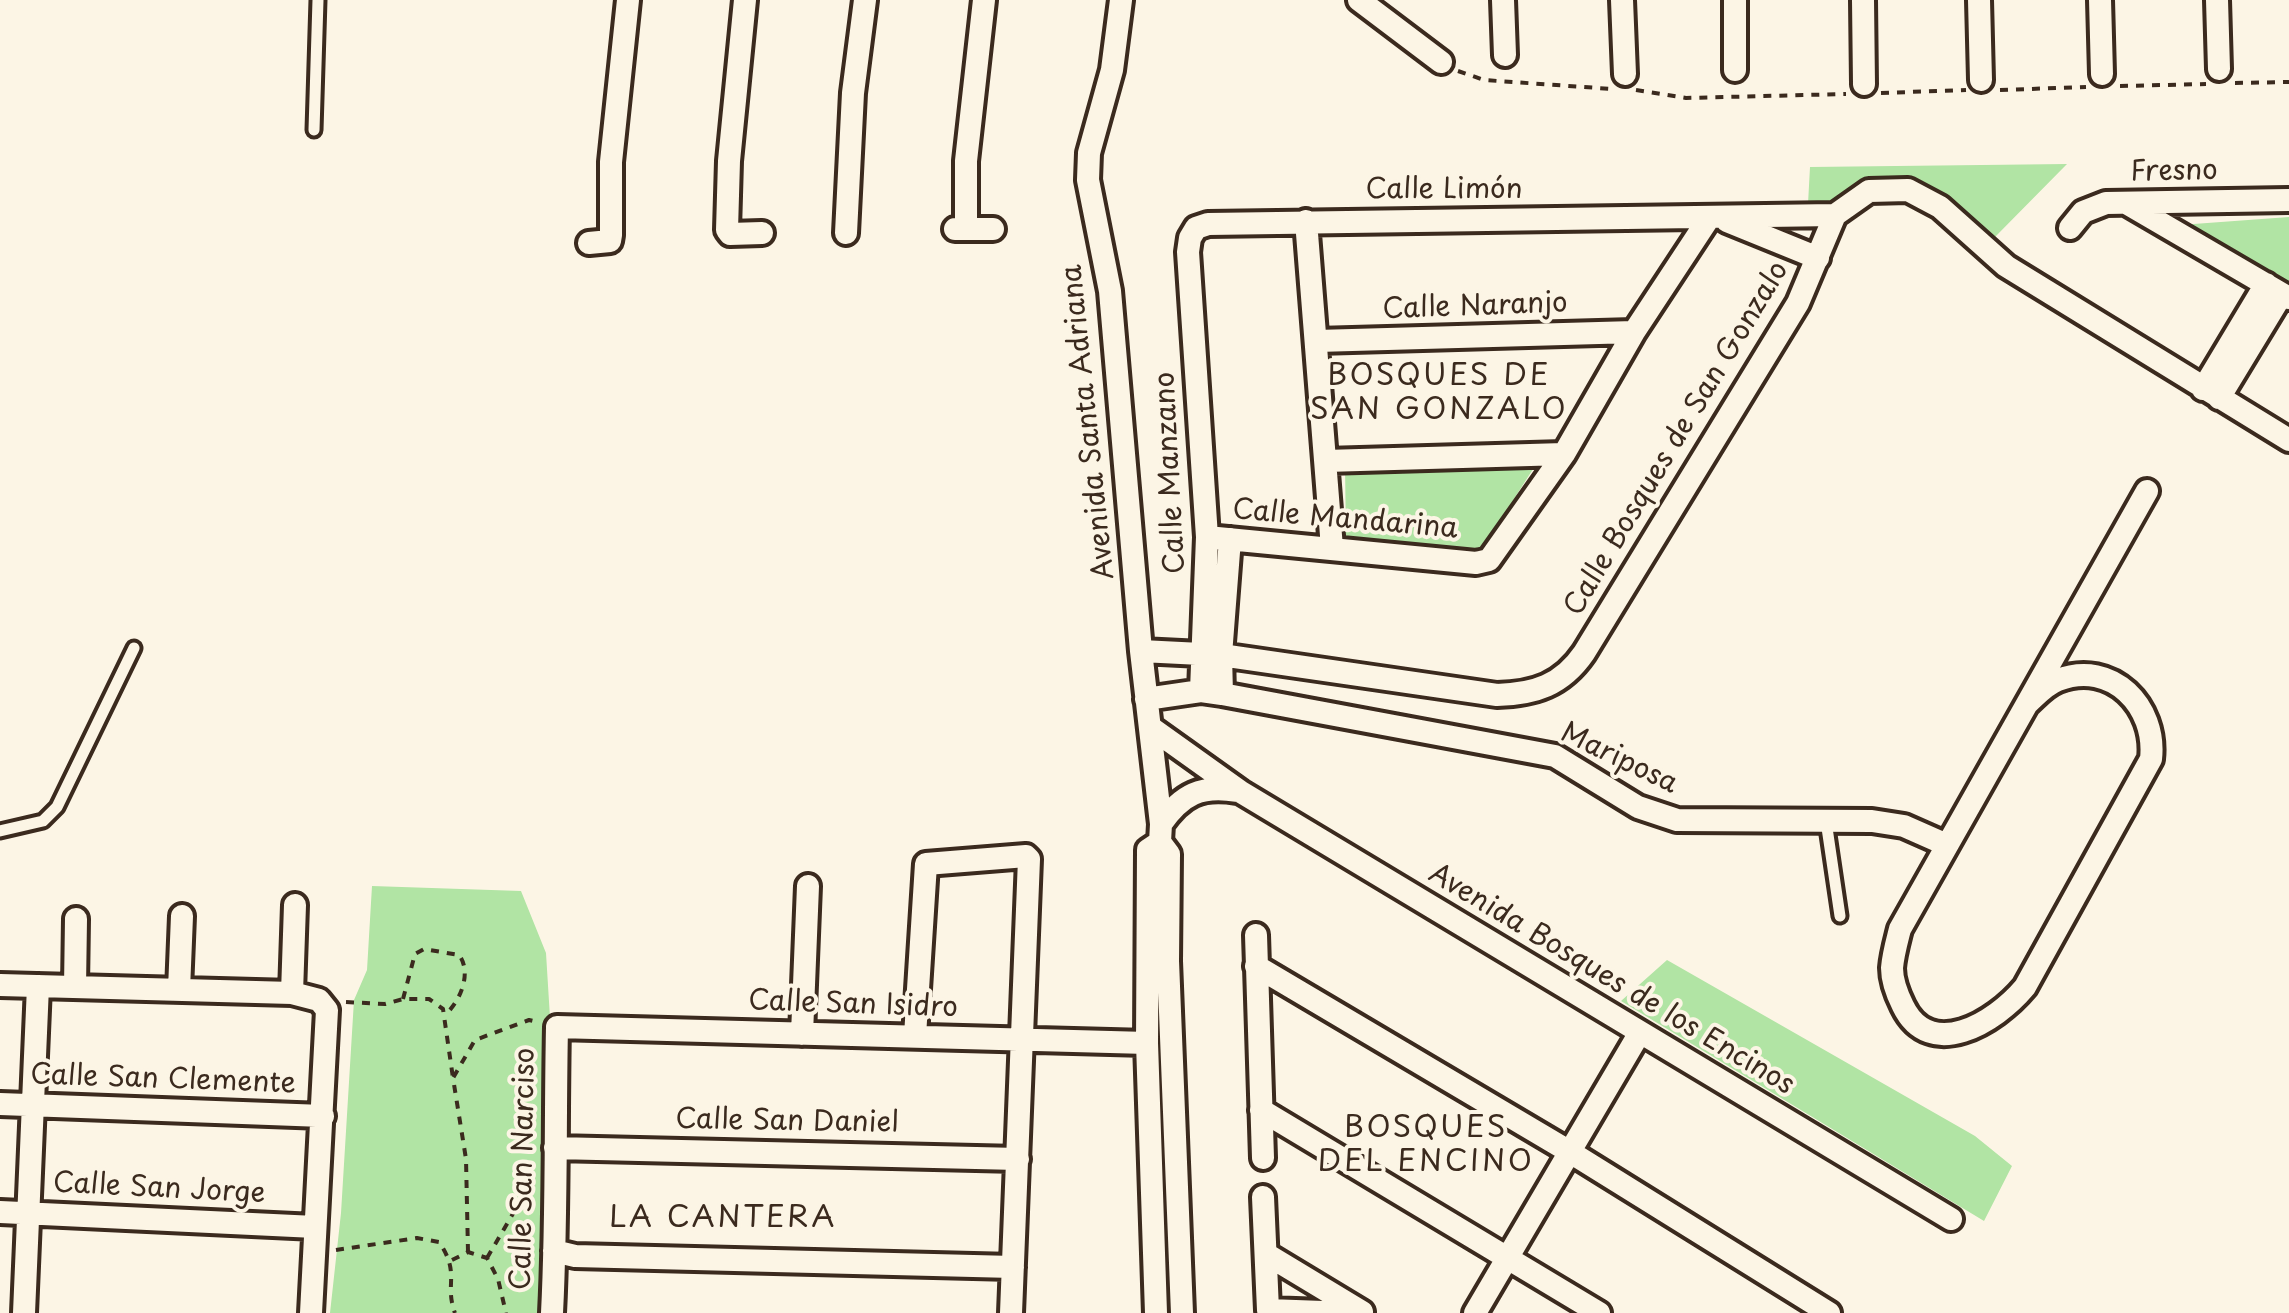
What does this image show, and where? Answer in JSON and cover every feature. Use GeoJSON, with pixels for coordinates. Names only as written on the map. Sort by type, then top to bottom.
{"type":"FeatureCollection","features":[{"type":"Feature","properties":{"kind":"street"},"geometry":{"type":"LineString","coordinates":[[589,243],[610,241],[612,235],[611,162],[628,0]]}},
{"type":"Feature","properties":{"kind":"street"},"geometry":{"type":"LineString","coordinates":[[745,0],[730,144],[727,230],[730,234],[762,234]]}},
{"type":"Feature","properties":{"kind":"street"},"geometry":{"type":"LineString","coordinates":[[842,233],[865,0]]}},
{"type":"Feature","properties":{"kind":"street"},"geometry":{"type":"LineString","coordinates":[[984,0],[960,229],[993,229]]}},
{"type":"Feature","properties":{"kind":"street","name":"Avenida Santa Adriana"},"geometry":{"type":"LineString","coordinates":[[1122,0],[1112,70],[1089,152],[1088,180],[1110,291],[1160,833],[1169,854],[1168,961],[1182,1313]]}},
{"type":"Feature","properties":{"kind":"street"},"geometry":{"type":"LineString","coordinates":[[1358,0],[1441,62]]}},
{"type":"Feature","properties":{"kind":"street"},"geometry":{"type":"LineString","coordinates":[[1503,0],[1505,55]]}},
{"type":"Feature","properties":{"kind":"street"},"geometry":{"type":"LineString","coordinates":[[1622,0],[1624,74]]}},
{"type":"Feature","properties":{"kind":"street"},"geometry":{"type":"LineString","coordinates":[[1735,70],[1736,0]]}},
{"type":"Feature","properties":{"kind":"street"},"geometry":{"type":"LineString","coordinates":[[1862,0],[1864,84]]}},
{"type":"Feature","properties":{"kind":"street"},"geometry":{"type":"LineString","coordinates":[[1979,0],[1981,80]]}},
{"type":"Feature","properties":{"kind":"street"},"geometry":{"type":"LineString","coordinates":[[2100,0],[2102,74]]}},
{"type":"Feature","properties":{"kind":"street"},"geometry":{"type":"LineString","coordinates":[[2217,0],[2220,69]]}},
{"type":"Feature","properties":{"kind":"street"},"geometry":{"type":"LineString","coordinates":[[1835,215],[1869,191],[1908,190],[1940,207],[2006,266],[2289,440]]}},
{"type":"Feature","properties":{"kind":"street","name":"Fresno"},"geometry":{"type":"LineString","coordinates":[[2070,228],[2096,204],[2289,200]]}},
{"type":"Feature","properties":{"kind":"street"},"geometry":{"type":"LineString","coordinates":[[2126,202],[2279,292],[2211,394]]}},
{"type":"Feature","properties":{"kind":"street","name":"Calle Bosques de San Gonzalo"},"geometry":{"type":"LineString","coordinates":[[1141,651],[1212,655],[1497,695],[1525,694],[1551,686],[1584,653],[1798,304],[1835,215]]}},
{"type":"Feature","properties":{"kind":"street","name":"Calle Limón"},"geometry":{"type":"LineString","coordinates":[[1188,252],[1196,228],[1208,224],[1835,215]]}},
{"type":"Feature","properties":{"kind":"street","name":"Calle Limón"},"geometry":{"type":"LineString","coordinates":[[1714,218],[1818,258]]}},
{"type":"Feature","properties":{"kind":"street","name":"Calle Mandarina"},"geometry":{"type":"LineString","coordinates":[[1218,538],[1476,563],[1489,560],[1564,454],[1634,332],[1714,218]]}},
{"type":"Feature","properties":{"kind":"street"},"geometry":{"type":"LineString","coordinates":[[1306,221],[1332,548]]}},
{"type":"Feature","properties":{"kind":"street","name":"Calle Manzano"},"geometry":{"type":"LineString","coordinates":[[1188,252],[1218,538],[1212,693]]}},
{"type":"Feature","properties":{"kind":"street","name":"Calle Naranjo"},"geometry":{"type":"LineString","coordinates":[[1317,341],[1634,332]]}},
{"type":"Feature","properties":{"kind":"street"},"geometry":{"type":"LineString","coordinates":[[1326,461],[1564,454]]}},
{"type":"Feature","properties":{"kind":"street"},"geometry":{"type":"LineString","coordinates":[[2027,704],[2056,680],[2081,675],[2106,679],[2128,692],[2144,711],[2152,734],[2151,759],[2025,987],[2013,1001],[1979,1023],[1960,1032],[1934,1036],[1912,1024],[1895,986],[1892,971],[1900,929],[2147,491]]}},
{"type":"Feature","properties":{"kind":"street","name":"Mariposa"},"geometry":{"type":"LineString","coordinates":[[1146,699],[1212,693],[1555,756],[1638,808],[1677,820],[1872,821],[1904,826],[1947,845]]}},
{"type":"Feature","properties":{"kind":"street","name":"Avenida Bosques de los Encinos"},"geometry":{"type":"LineString","coordinates":[[1150,727],[1241,792],[1951,1218]]}},
{"type":"Feature","properties":{"kind":"street"},"geometry":{"type":"LineString","coordinates":[[1160,833],[1184,796],[1220,788],[1241,792]]}},
{"type":"Feature","properties":{"kind":"street","name":"Avenida Santa Adriana"},"geometry":{"type":"LineString","coordinates":[[1156,1313],[1147,1043],[1148,850],[1160,833]]}},
{"type":"Feature","properties":{"kind":"street"},"geometry":{"type":"LineString","coordinates":[[915,1036],[926,864],[1022,855],[1029,860],[1012,1313]]}},
{"type":"Feature","properties":{"kind":"street"},"geometry":{"type":"LineString","coordinates":[[802,1034],[808,886]]}},
{"type":"Feature","properties":{"kind":"street"},"geometry":{"type":"LineString","coordinates":[[292,993],[295,906]]}},
{"type":"Feature","properties":{"kind":"street"},"geometry":{"type":"LineString","coordinates":[[180,990],[182,916]]}},
{"type":"Feature","properties":{"kind":"street"},"geometry":{"type":"LineString","coordinates":[[75,987],[76,919]]}},
{"type":"Feature","properties":{"kind":"street"},"geometry":{"type":"LineString","coordinates":[[1256,935],[1263,1158]]}},
{"type":"Feature","properties":{"kind":"street"},"geometry":{"type":"LineString","coordinates":[[1256,966],[1570,1152],[1829,1313]]}},
{"type":"Feature","properties":{"kind":"street"},"geometry":{"type":"LineString","coordinates":[[0,985],[292,993],[323,1005],[323,1116],[310,1313]]}},
{"type":"Feature","properties":{"kind":"street"},"geometry":{"type":"LineString","coordinates":[[24,1313],[38,986]]}},
{"type":"Feature","properties":{"kind":"street","name":"Calle San Isidro"},"geometry":{"type":"LineString","coordinates":[[557,1027],[1147,1043]]}},
{"type":"Feature","properties":{"kind":"street","name":"Calle San Narciso"},"geometry":{"type":"LineString","coordinates":[[552,1313],[558,1178],[554,1148],[557,1027]]}},
{"type":"Feature","properties":{"kind":"street"},"geometry":{"type":"LineString","coordinates":[[1475,1313],[1639,1034]]}},
{"type":"Feature","properties":{"kind":"street","name":"Calle San Clemente"},"geometry":{"type":"LineString","coordinates":[[0,1104],[323,1116]]}},
{"type":"Feature","properties":{"kind":"street"},"geometry":{"type":"LineString","coordinates":[[1262,1110],[1598,1313]]}},
{"type":"Feature","properties":{"kind":"street","name":"Calle San Daniel"},"geometry":{"type":"LineString","coordinates":[[554,1148],[1018,1159]]}},
{"type":"Feature","properties":{"kind":"street"},"geometry":{"type":"LineString","coordinates":[[1263,1196],[1268,1310],[1350,1313]]}},
{"type":"Feature","properties":{"kind":"street","name":"Calle San Jorge"},"geometry":{"type":"LineString","coordinates":[[0,1212],[315,1227]]}},
{"type":"Feature","properties":{"kind":"street"},"geometry":{"type":"LineString","coordinates":[[554,1251],[575,1256],[1013,1267]]}},
{"type":"Feature","properties":{"kind":"street"},"geometry":{"type":"LineString","coordinates":[[1266,1254],[1364,1313]]}},
{"type":"Feature","properties":{"kind":"lane"},"geometry":{"type":"LineString","coordinates":[[314,130],[318,0]]}},
{"type":"Feature","properties":{"kind":"lane"},"geometry":{"type":"LineString","coordinates":[[0,831],[42,820],[57,807],[134,648]]}},
{"type":"Feature","properties":{"kind":"lane"},"geometry":{"type":"LineString","coordinates":[[1826,821],[1840,916]]}},
{"type":"Feature","properties":{"kind":"path"},"geometry":{"type":"LineString","coordinates":[[402,999],[414,954],[424,950],[460,955],[466,964],[466,975],[452,1010],[444,1016]]}},
{"type":"Feature","properties":{"kind":"path"},"geometry":{"type":"LineString","coordinates":[[323,1005],[430,999],[443,1009],[466,1159],[468,1252]]}},
{"type":"Feature","properties":{"kind":"path"},"geometry":{"type":"LineString","coordinates":[[453,1078],[476,1040],[529,1020],[557,1027]]}},
{"type":"Feature","properties":{"kind":"path"},"geometry":{"type":"LineString","coordinates":[[487,1258],[528,1188],[558,1178]]}},
{"type":"Feature","properties":{"kind":"path"},"geometry":{"type":"LineString","coordinates":[[314,1252],[417,1238],[439,1242],[452,1260],[455,1313]]}},
{"type":"Feature","properties":{"kind":"path"},"geometry":{"type":"LineString","coordinates":[[452,1260],[468,1252],[487,1258],[498,1279],[506,1313]]}},
{"type":"Feature","properties":{"kind":"green space"},"geometry":{"type":"Polygon","coordinates":[[[2067,164],[1995,237],[1922,190],[1870,183],[1833,202],[1808,204],[1810,167],[2067,164]]]}},
{"type":"Feature","properties":{"kind":"green space"},"geometry":{"type":"Polygon","coordinates":[[[2289,217],[2289,283],[2180,225],[2289,217]]]}},
{"type":"Feature","properties":{"kind":"green space"},"geometry":{"type":"Polygon","coordinates":[[[1345,465],[1533,469],[1477,557],[1346,540],[1345,465]]]}},
{"type":"Feature","properties":{"kind":"green space"},"geometry":{"type":"Polygon","coordinates":[[[372,886],[521,891],[546,953],[551,1034],[540,1313],[330,1313],[341,1213],[354,1000],[367,970],[372,886]]]}},
{"type":"Feature","properties":{"kind":"green space"},"geometry":{"type":"Polygon","coordinates":[[[1667,960],[1975,1136],[2012,1166],[1984,1221],[1621,1001],[1667,960]]]}},
{"type":"Feature","properties":{"kind":"district","name":"BOSQUES DE SAN GONZALO"},"geometry":{"type":"Point","coordinates":[1439,394]}},
{"type":"Feature","properties":{"kind":"district","name":"BOSQUES DEL ENCINO"},"geometry":{"type":"Point","coordinates":[1426,1146]}},
{"type":"Feature","properties":{"kind":"district","name":"LA CANTERA"},"geometry":{"type":"Point","coordinates":[723,1219]}}]}
